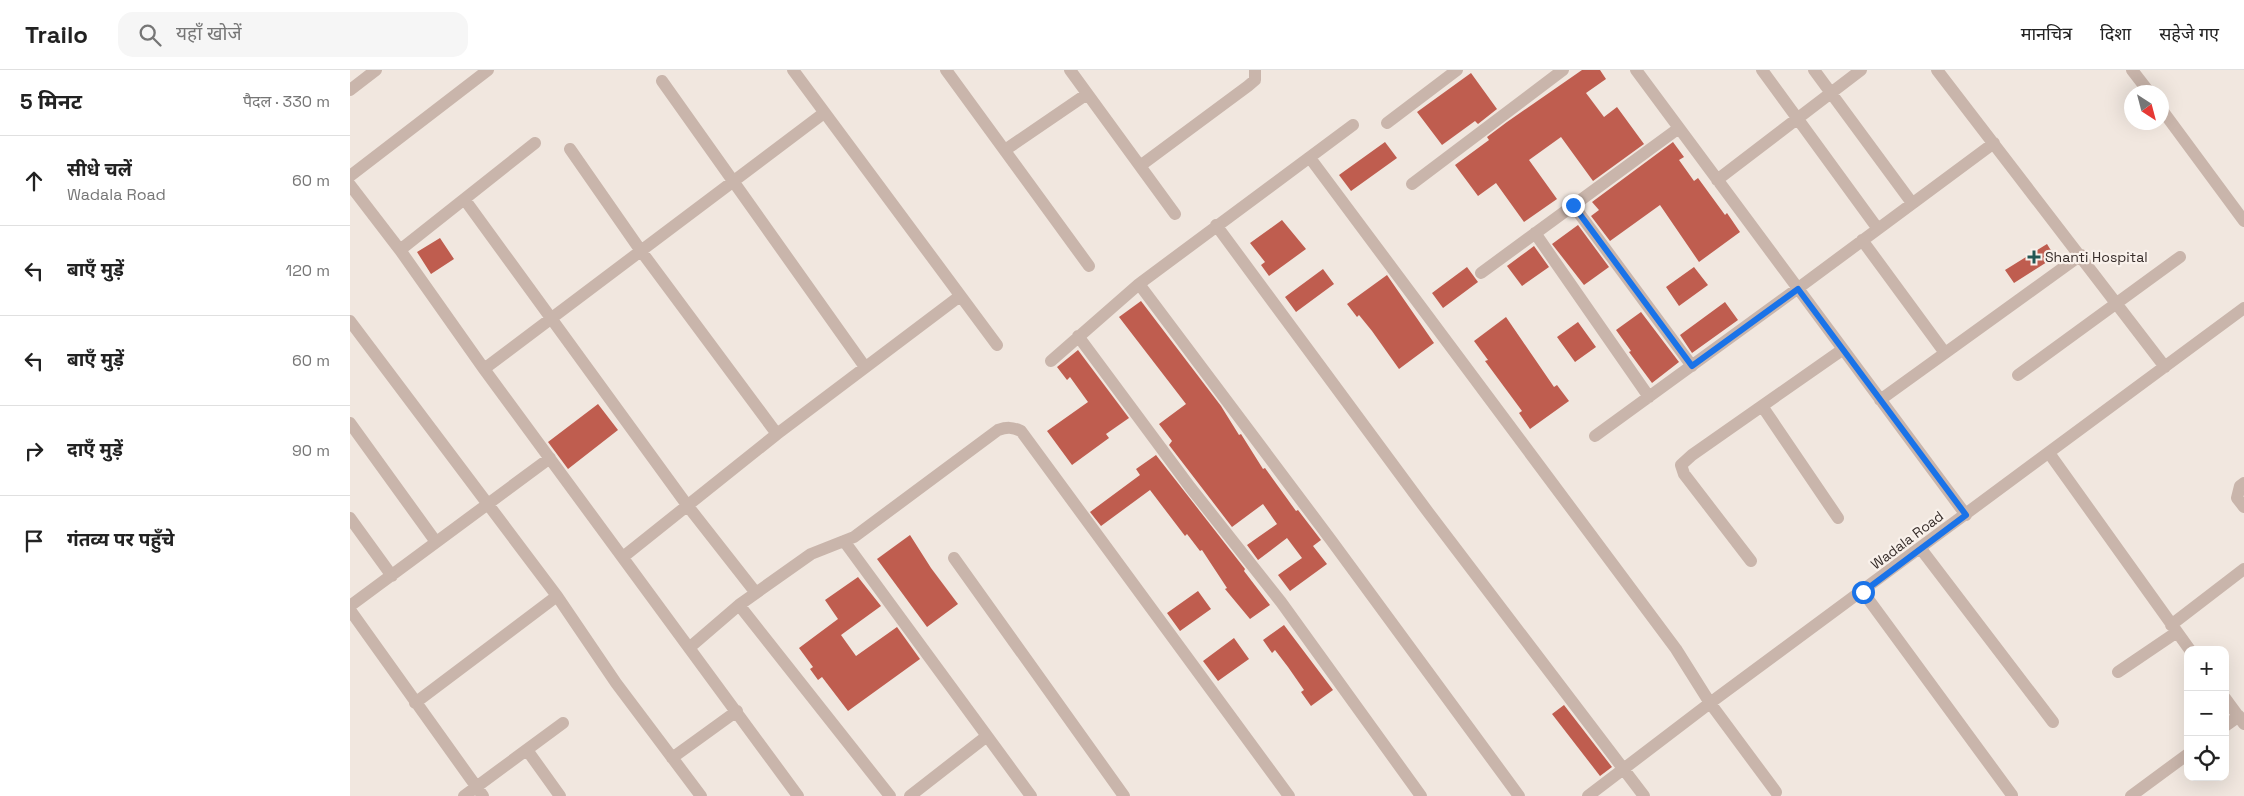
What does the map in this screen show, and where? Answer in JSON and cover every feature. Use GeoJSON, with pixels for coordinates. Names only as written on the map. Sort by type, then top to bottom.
{"type":"FeatureCollection","features":[{"type":"Feature","properties":{"kind":"street"},"geometry":{"type":"LineString","coordinates":[[350,90],[376,70]]}},
{"type":"Feature","properties":{"kind":"street"},"geometry":{"type":"LineString","coordinates":[[350,176],[488,70]]}},
{"type":"Feature","properties":{"kind":"street"},"geometry":{"type":"LineString","coordinates":[[793,70],[997,346]]}},
{"type":"Feature","properties":{"kind":"street"},"geometry":{"type":"LineString","coordinates":[[946,70],[1089,266]]}},
{"type":"Feature","properties":{"kind":"street"},"geometry":{"type":"LineString","coordinates":[[1070,70],[1174,214]]}},
{"type":"Feature","properties":{"kind":"street"},"geometry":{"type":"LineString","coordinates":[[1140,166],[1248,86],[1255,80],[1255,70]]}},
{"type":"Feature","properties":{"kind":"street"},"geometry":{"type":"LineString","coordinates":[[1387,123],[1457,70]]}},
{"type":"Feature","properties":{"kind":"street"},"geometry":{"type":"LineString","coordinates":[[1412,184],[1563,70]]}},
{"type":"Feature","properties":{"kind":"street"},"geometry":{"type":"LineString","coordinates":[[1636,70],[1966,515]]}},
{"type":"Feature","properties":{"kind":"street"},"geometry":{"type":"LineString","coordinates":[[1762,70],[1878,229]]}},
{"type":"Feature","properties":{"kind":"street"},"geometry":{"type":"LineString","coordinates":[[1814,70],[1912,203]]}},
{"type":"Feature","properties":{"kind":"street"},"geometry":{"type":"LineString","coordinates":[[1717,180],[1861,70]]}},
{"type":"Feature","properties":{"kind":"street"},"geometry":{"type":"LineString","coordinates":[[1937,70],[2117,302],[2165,367]]}},
{"type":"Feature","properties":{"kind":"street"},"geometry":{"type":"LineString","coordinates":[[2132,70],[2143,85]]}},
{"type":"Feature","properties":{"kind":"street"},"geometry":{"type":"LineString","coordinates":[[662,81],[865,367]]}},
{"type":"Feature","properties":{"kind":"street"},"geometry":{"type":"LineString","coordinates":[[1005,150],[1087,94]]}},
{"type":"Feature","properties":{"kind":"street"},"geometry":{"type":"LineString","coordinates":[[484,369],[824,114]]}},
{"type":"Feature","properties":{"kind":"street"},"geometry":{"type":"LineString","coordinates":[[2169,119],[2244,221]]}},
{"type":"Feature","properties":{"kind":"street"},"geometry":{"type":"LineString","coordinates":[[1051,361],[1139,284],[1353,125]]}},
{"type":"Feature","properties":{"kind":"street"},"geometry":{"type":"LineString","coordinates":[[1482,273],[1679,128]]}},
{"type":"Feature","properties":{"kind":"street"},"geometry":{"type":"LineString","coordinates":[[400,250],[535,143]]}},
{"type":"Feature","properties":{"kind":"street"},"geometry":{"type":"LineString","coordinates":[[1595,436],[1798,289],[1994,143]]}},
{"type":"Feature","properties":{"kind":"street"},"geometry":{"type":"LineString","coordinates":[[570,149],[641,251],[777,434]]}},
{"type":"Feature","properties":{"kind":"street"},"geometry":{"type":"LineString","coordinates":[[1310,158],[1676,649],[1710,703],[1776,792]]}},
{"type":"Feature","properties":{"kind":"street"},"geometry":{"type":"LineString","coordinates":[[350,186],[400,250],[484,369],[798,796]]}},
{"type":"Feature","properties":{"kind":"street"},"geometry":{"type":"LineString","coordinates":[[465,200],[687,505],[756,594]]}},
{"type":"Feature","properties":{"kind":"street"},"geometry":{"type":"LineString","coordinates":[[1573,205],[1692,366]]}},
{"type":"Feature","properties":{"kind":"street"},"geometry":{"type":"LineString","coordinates":[[1216,225],[1644,796]]}},
{"type":"Feature","properties":{"kind":"street"},"geometry":{"type":"LineString","coordinates":[[1534,234],[1649,397]]}},
{"type":"Feature","properties":{"kind":"street"},"geometry":{"type":"LineString","coordinates":[[1862,240],[1945,353]]}},
{"type":"Feature","properties":{"kind":"street"},"geometry":{"type":"LineString","coordinates":[[1880,400],[2080,255]]}},
{"type":"Feature","properties":{"kind":"street"},"geometry":{"type":"LineString","coordinates":[[2018,375],[2180,257]]}},
{"type":"Feature","properties":{"kind":"street"},"geometry":{"type":"LineString","coordinates":[[1139,284],[1331,540],[1519,796]]}},
{"type":"Feature","properties":{"kind":"street"},"geometry":{"type":"LineString","coordinates":[[623,557],[777,434],[960,296]]}},
{"type":"Feature","properties":{"kind":"street","name":"Wadala Road"},"geometry":{"type":"LineString","coordinates":[[1588,796],[1710,703],[1863,592],[2244,308]]}},
{"type":"Feature","properties":{"kind":"street"},"geometry":{"type":"LineString","coordinates":[[350,321],[557,596],[616,683],[701,796]]}},
{"type":"Feature","properties":{"kind":"street"},"geometry":{"type":"LineString","coordinates":[[1078,336],[1190,487],[1281,602],[1421,796]]}},
{"type":"Feature","properties":{"kind":"street"},"geometry":{"type":"LineString","coordinates":[[1751,561],[1684,474],[1681,465],[1692,455],[1842,350]]}},
{"type":"Feature","properties":{"kind":"street"},"geometry":{"type":"LineString","coordinates":[[1762,406],[1838,518]]}},
{"type":"Feature","properties":{"kind":"street"},"geometry":{"type":"LineString","coordinates":[[350,423],[436,542]]}},
{"type":"Feature","properties":{"kind":"street"},"geometry":{"type":"LineString","coordinates":[[689,648],[739,605],[811,554],[854,538],[998,430],[1006,427],[1021,431],[1289,796]]}},
{"type":"Feature","properties":{"kind":"street"},"geometry":{"type":"LineString","coordinates":[[2049,453],[2187,646]]}},
{"type":"Feature","properties":{"kind":"street"},"geometry":{"type":"LineString","coordinates":[[480,792],[350,608],[550,458]]}},
{"type":"Feature","properties":{"kind":"street"},"geometry":{"type":"LineString","coordinates":[[2244,483],[2240,486],[2237,498],[2244,507]]}},
{"type":"Feature","properties":{"kind":"street"},"geometry":{"type":"LineString","coordinates":[[350,518],[392,576]]}},
{"type":"Feature","properties":{"kind":"street"},"geometry":{"type":"LineString","coordinates":[[844,541],[1031,796]]}},
{"type":"Feature","properties":{"kind":"street"},"geometry":{"type":"LineString","coordinates":[[1921,549],[2053,722]]}},
{"type":"Feature","properties":{"kind":"street"},"geometry":{"type":"LineString","coordinates":[[954,558],[1118,794]]}},
{"type":"Feature","properties":{"kind":"street"},"geometry":{"type":"LineString","coordinates":[[2118,672],[2174,629],[2244,569]]}},
{"type":"Feature","properties":{"kind":"street"},"geometry":{"type":"LineString","coordinates":[[1863,592],[2012,795]]}},
{"type":"Feature","properties":{"kind":"street"},"geometry":{"type":"LineString","coordinates":[[415,702],[557,596]]}},
{"type":"Feature","properties":{"kind":"street"},"geometry":{"type":"LineString","coordinates":[[739,605],[890,796]]}},
{"type":"Feature","properties":{"kind":"street"},"geometry":{"type":"LineString","coordinates":[[2229,704],[2241,720],[2229,724]]}},
{"type":"Feature","properties":{"kind":"street"},"geometry":{"type":"LineString","coordinates":[[672,758],[737,712]]}},
{"type":"Feature","properties":{"kind":"street"},"geometry":{"type":"LineString","coordinates":[[464,796],[480,792],[526,750],[563,723]]}},
{"type":"Feature","properties":{"kind":"street"},"geometry":{"type":"LineString","coordinates":[[910,796],[987,736]]}},
{"type":"Feature","properties":{"kind":"street"},"geometry":{"type":"LineString","coordinates":[[526,750],[560,796]]}},
{"type":"Feature","properties":{"kind":"street"},"geometry":{"type":"LineString","coordinates":[[2131,796],[2184,757]]}},
{"type":"Feature","properties":{"kind":"building"},"geometry":{"type":"Polygon","coordinates":[[[1582,70],[1600,70],[1606,79],[1586,93],[1604,117],[1617,107],[1644,144],[1593,181],[1561,137],[1529,160],[1557,199],[1524,222],[1496,183],[1478,196],[1455,165],[1489,140],[1487,137],[1507,122],[1582,70]]]}},
{"type":"Feature","properties":{"kind":"building"},"geometry":{"type":"Polygon","coordinates":[[[1471,73],[1497,109],[1478,124],[1475,121],[1442,145],[1417,112],[1471,73]]]}},
{"type":"Feature","properties":{"kind":"building"},"geometry":{"type":"Polygon","coordinates":[[[1385,142],[1397,158],[1351,191],[1339,175],[1385,142]]]}},
{"type":"Feature","properties":{"kind":"building"},"geometry":{"type":"Polygon","coordinates":[[[1673,142],[1684,157],[1679,160],[1694,181],[1698,178],[1740,232],[1699,262],[1660,205],[1610,241],[1591,216],[1599,210],[1592,202],[1673,142]]]}},
{"type":"Feature","properties":{"kind":"building"},"geometry":{"type":"Polygon","coordinates":[[[1282,220],[1306,249],[1269,276],[1261,265],[1265,262],[1250,243],[1282,220]]]}},
{"type":"Feature","properties":{"kind":"building"},"geometry":{"type":"Polygon","coordinates":[[[1578,225],[1609,267],[1584,285],[1552,244],[1578,225]]]}},
{"type":"Feature","properties":{"kind":"building"},"geometry":{"type":"Polygon","coordinates":[[[440,238],[454,259],[431,274],[417,252],[440,238]]]}},
{"type":"Feature","properties":{"kind":"building"},"geometry":{"type":"Polygon","coordinates":[[[2047,244],[2055,257],[2014,283],[2005,270],[2047,244]]]}},
{"type":"Feature","properties":{"kind":"building"},"geometry":{"type":"Polygon","coordinates":[[[1534,246],[1549,267],[1522,286],[1507,266],[1534,246]]]}},
{"type":"Feature","properties":{"kind":"building"},"geometry":{"type":"Polygon","coordinates":[[[1467,267],[1478,282],[1443,308],[1432,293],[1467,267]]]}},
{"type":"Feature","properties":{"kind":"building"},"geometry":{"type":"Polygon","coordinates":[[[1694,267],[1708,285],[1679,306],[1666,287],[1694,267]]]}},
{"type":"Feature","properties":{"kind":"building"},"geometry":{"type":"Polygon","coordinates":[[[1323,269],[1334,284],[1296,312],[1285,297],[1323,269]]]}},
{"type":"Feature","properties":{"kind":"building"},"geometry":{"type":"Polygon","coordinates":[[[1387,275],[1434,343],[1399,369],[1372,331],[1347,304],[1387,275]]]}},
{"type":"Feature","properties":{"kind":"building"},"geometry":{"type":"Polygon","coordinates":[[[1141,301],[1221,406],[1263,469],[1265,468],[1296,511],[1298,510],[1321,540],[1313,546],[1327,564],[1290,591],[1278,575],[1302,558],[1287,538],[1258,560],[1247,545],[1277,524],[1263,504],[1232,527],[1169,445],[1172,441],[1159,424],[1186,404],[1119,317],[1141,301]]]}},
{"type":"Feature","properties":{"kind":"building"},"geometry":{"type":"Polygon","coordinates":[[[1725,302],[1738,320],[1692,353],[1680,335],[1725,302]]]}},
{"type":"Feature","properties":{"kind":"building"},"geometry":{"type":"Polygon","coordinates":[[[1641,312],[1679,362],[1652,383],[1629,352],[1631,351],[1616,330],[1641,312]]]}},
{"type":"Feature","properties":{"kind":"building"},"geometry":{"type":"Polygon","coordinates":[[[1506,317],[1554,387],[1557,385],[1569,401],[1530,429],[1519,413],[1522,411],[1485,361],[1488,360],[1474,341],[1506,317]]]}},
{"type":"Feature","properties":{"kind":"building"},"geometry":{"type":"Polygon","coordinates":[[[1578,322],[1596,347],[1575,362],[1557,337],[1578,322]]]}},
{"type":"Feature","properties":{"kind":"building"},"geometry":{"type":"Polygon","coordinates":[[[1078,350],[1129,418],[1106,434],[1109,438],[1072,465],[1047,431],[1088,402],[1070,377],[1067,380],[1057,367],[1078,350]]]}},
{"type":"Feature","properties":{"kind":"building"},"geometry":{"type":"Polygon","coordinates":[[[598,404],[618,430],[568,469],[548,442],[598,404]]]}},
{"type":"Feature","properties":{"kind":"building"},"geometry":{"type":"Polygon","coordinates":[[[1156,455],[1245,569],[1244,571],[1270,605],[1250,619],[1225,589],[1227,588],[1202,550],[1200,551],[1187,534],[1185,536],[1150,490],[1101,526],[1090,512],[1140,475],[1136,469],[1156,455]]]}},
{"type":"Feature","properties":{"kind":"building"},"geometry":{"type":"Polygon","coordinates":[[[910,535],[931,568],[958,604],[927,627],[877,559],[910,535]]]}},
{"type":"Feature","properties":{"kind":"building"},"geometry":{"type":"Polygon","coordinates":[[[858,577],[881,606],[841,635],[856,656],[897,627],[920,659],[848,711],[822,677],[818,680],[810,669],[813,667],[799,648],[838,619],[825,600],[858,577]]]}},
{"type":"Feature","properties":{"kind":"building"},"geometry":{"type":"Polygon","coordinates":[[[1198,591],[1211,609],[1180,631],[1167,613],[1198,591]]]}},
{"type":"Feature","properties":{"kind":"building"},"geometry":{"type":"Polygon","coordinates":[[[1284,625],[1333,690],[1311,706],[1301,692],[1304,690],[1288,667],[1275,650],[1272,653],[1263,640],[1284,625]]]}},
{"type":"Feature","properties":{"kind":"building"},"geometry":{"type":"Polygon","coordinates":[[[1234,638],[1249,659],[1218,681],[1203,661],[1234,638]]]}},
{"type":"Feature","properties":{"kind":"building"},"geometry":{"type":"Polygon","coordinates":[[[1564,705],[1612,767],[1600,776],[1552,714],[1564,705]]]}},
{"type":"Feature","properties":{"kind":"place","name":"Shanti Hospital"},"geometry":{"type":"Point","coordinates":[2034,257]}},
{"type":"Feature","properties":{"kind":"route"},"geometry":{"type":"LineString","coordinates":[[1573,205],[1692,366],[1798,289],[1966,515],[1863,592]]}}]}
